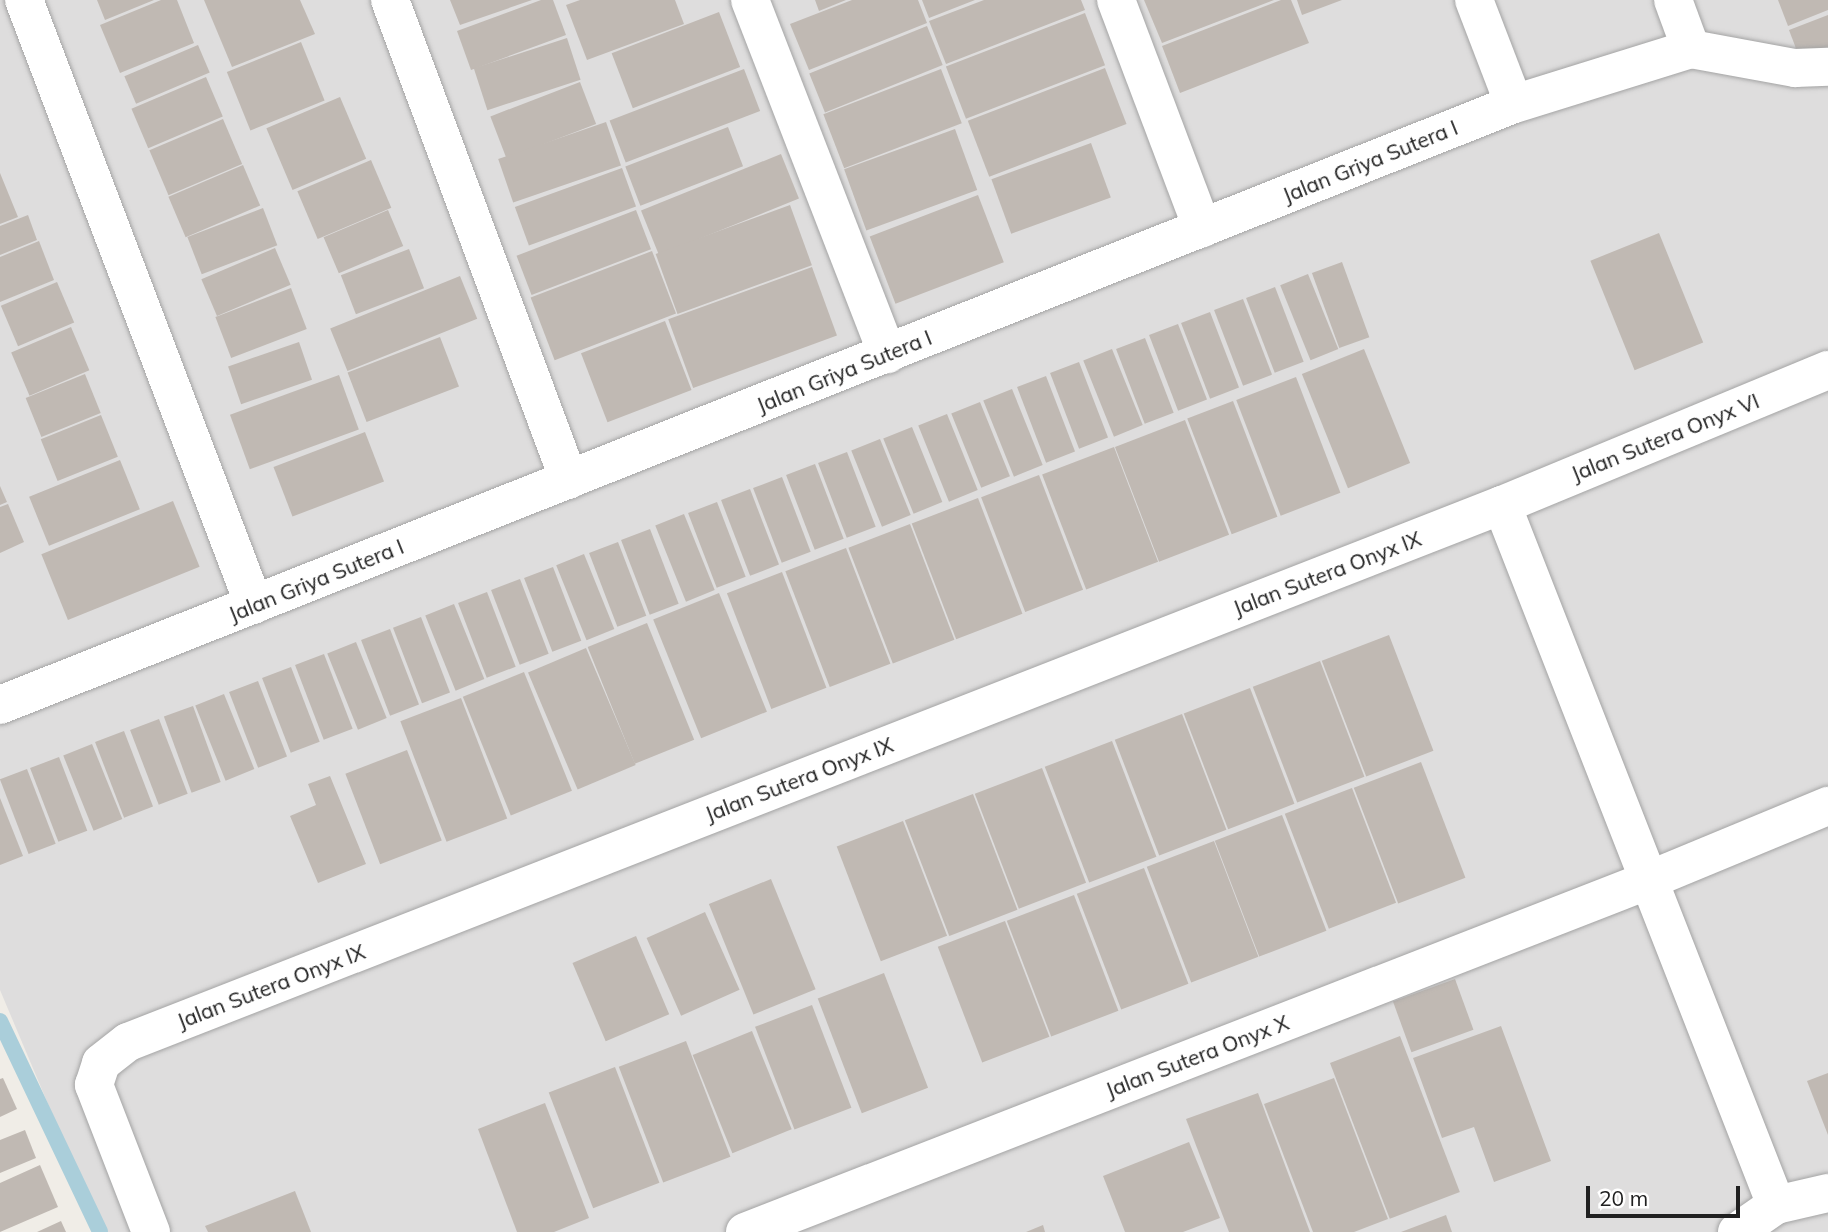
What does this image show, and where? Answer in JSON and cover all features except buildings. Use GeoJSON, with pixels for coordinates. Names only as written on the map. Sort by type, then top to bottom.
{"type":"FeatureCollection","features":[{"type":"Feature","properties":{"kind":"street"},"geometry":{"type":"LineString","coordinates":[[24,0],[254,605]]}},
{"type":"Feature","properties":{"kind":"street"},"geometry":{"type":"LineString","coordinates":[[390,0],[569,480]]}},
{"type":"Feature","properties":{"kind":"street"},"geometry":{"type":"LineString","coordinates":[[750,0],[887,354]]}},
{"type":"Feature","properties":{"kind":"street"},"geometry":{"type":"LineString","coordinates":[[1116,0],[1202,228]]}},
{"type":"Feature","properties":{"kind":"street"},"geometry":{"type":"LineString","coordinates":[[1474,0],[1514,104]]}},
{"type":"Feature","properties":{"kind":"street"},"geometry":{"type":"LineString","coordinates":[[1673,0],[1691,49],[1795,68],[1828,67]]}},
{"type":"Feature","properties":{"kind":"street","name":"Jalan Griya Sutera I"},"geometry":{"type":"LineString","coordinates":[[0,705],[1514,104],[1691,49]]}},
{"type":"Feature","properties":{"kind":"street","name":"Jalan Sutera Onyx VI"},"geometry":{"type":"LineString","coordinates":[[1502,505],[1828,370]]}},
{"type":"Feature","properties":{"kind":"street"},"geometry":{"type":"LineString","coordinates":[[1502,505],[1776,1205]]}},
{"type":"Feature","properties":{"kind":"street","name":"Jalan Sutera Onyx IX"},"geometry":{"type":"LineString","coordinates":[[151,1232],[94,1085],[101,1063],[128,1042],[1502,505]]}},
{"type":"Feature","properties":{"kind":"street","name":"Jalan Sutera Onyx X"},"geometry":{"type":"LineString","coordinates":[[745,1232],[1649,880],[1828,806]]}},
{"type":"Feature","properties":{"kind":"street"},"geometry":{"type":"LineString","coordinates":[[1737,1232],[1776,1205],[1828,1193]]}},
{"type":"Feature","properties":{"kind":"shaded area"},"geometry":{"type":"Polygon","coordinates":[[[0,0],[1828,0],[1828,1232],[102,1232],[0,990],[0,0]]]}},
{"type":"Feature","properties":{"kind":"waterway"},"geometry":{"type":"LineString","coordinates":[[0,1021],[100,1232]]}}]}
